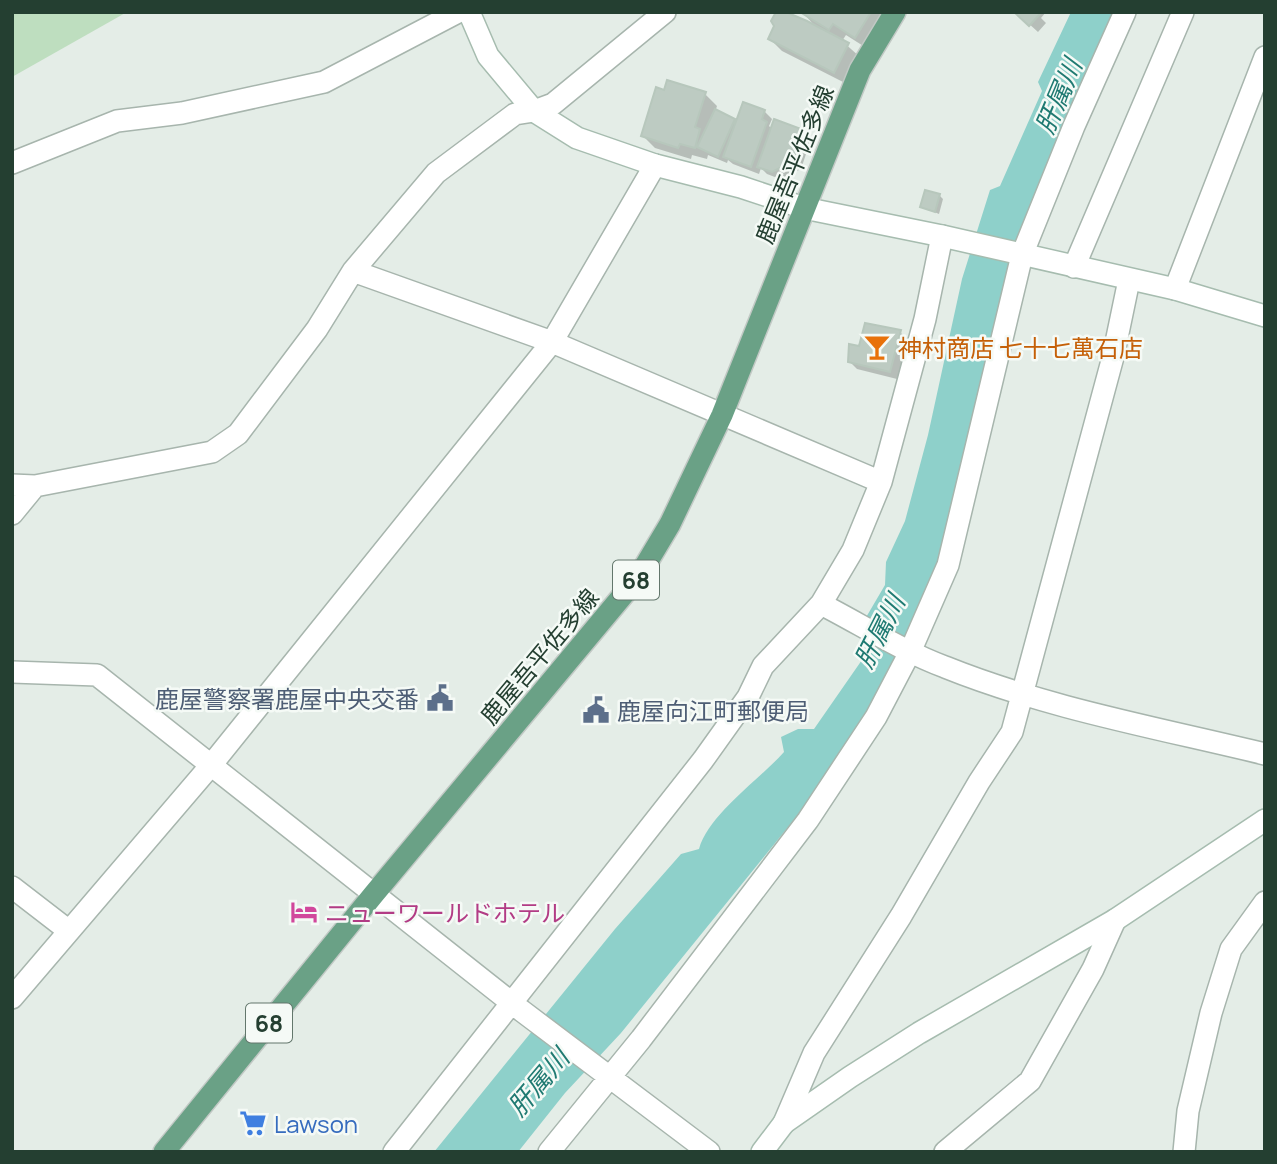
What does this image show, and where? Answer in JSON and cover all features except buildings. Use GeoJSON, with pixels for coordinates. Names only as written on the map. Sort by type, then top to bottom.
{"type":"FeatureCollection","features":[{"type":"Feature","properties":{"kind":"main road","name":"鹿屋吾平佐多線"},"geometry":{"type":"LineString","coordinates":[[164,1152],[374,894],[639,576],[670,524],[722,415],[860,71],[895,12]]}},
{"type":"Feature","properties":{"kind":"street"},"geometry":{"type":"LineString","coordinates":[[12,163],[117,121],[182,113],[324,82],[458,12]]}},
{"type":"Feature","properties":{"kind":"street"},"geometry":{"type":"LineString","coordinates":[[469,12],[488,56],[534,111],[577,138],[655,165],[741,187],[804,208],[1175,289],[1265,316]]}},
{"type":"Feature","properties":{"kind":"street"},"geometry":{"type":"LineString","coordinates":[[12,485],[35,486],[212,452],[238,434],[317,330],[353,271],[436,173],[515,114],[553,104],[665,12]]}},
{"type":"Feature","properties":{"kind":"street"},"geometry":{"type":"LineString","coordinates":[[549,1152],[605,1074],[808,820],[876,717],[905,649],[948,565],[1022,255],[1074,125],[1125,12]]}},
{"type":"Feature","properties":{"kind":"street"},"geometry":{"type":"LineString","coordinates":[[1073,267],[1183,12]]}},
{"type":"Feature","properties":{"kind":"street"},"geometry":{"type":"LineString","coordinates":[[1175,289],[1265,58]]}},
{"type":"Feature","properties":{"kind":"street"},"geometry":{"type":"LineString","coordinates":[[12,998],[212,764],[552,342],[655,165]]}},
{"type":"Feature","properties":{"kind":"street"},"geometry":{"type":"LineString","coordinates":[[394,1152],[517,1007],[703,760],[747,697],[763,666],[821,604],[853,550],[881,482],[925,319],[942,236]]}},
{"type":"Feature","properties":{"kind":"street"},"geometry":{"type":"LineString","coordinates":[[353,271],[552,342],[881,482]]}},
{"type":"Feature","properties":{"kind":"street"},"geometry":{"type":"LineString","coordinates":[[762,1152],[784,1123],[814,1053],[901,916],[979,782],[1012,732],[1113,357],[1129,280]]}},
{"type":"Feature","properties":{"kind":"street"},"geometry":{"type":"LineString","coordinates":[[12,514],[35,486]]}},
{"type":"Feature","properties":{"kind":"street"},"geometry":{"type":"LineString","coordinates":[[821,604],[944,667],[1024,695],[1265,754]]}},
{"type":"Feature","properties":{"kind":"street"},"geometry":{"type":"LineString","coordinates":[[12,672],[97,675],[517,1007],[709,1152]]}},
{"type":"Feature","properties":{"kind":"street"},"geometry":{"type":"LineString","coordinates":[[784,1123],[919,1033],[1115,920],[1265,820]]}},
{"type":"Feature","properties":{"kind":"street"},"geometry":{"type":"LineString","coordinates":[[12,887],[69,931]]}},
{"type":"Feature","properties":{"kind":"street"},"geometry":{"type":"LineString","coordinates":[[1184,1152],[1191,1099],[1211,1013],[1231,949],[1265,902]]}},
{"type":"Feature","properties":{"kind":"street"},"geometry":{"type":"LineString","coordinates":[[946,1152],[1030,1081],[1093,969],[1115,920]]}},
{"type":"Feature","properties":{"kind":"green space"},"geometry":{"type":"Polygon","coordinates":[[[12,12],[127,12],[12,77],[12,12]]]}},
{"type":"Feature","properties":{"kind":"water","name":"肝属川"},"geometry":{"type":"Polygon","coordinates":[[[1071,12],[1115,12],[1026,218],[1000,303],[942,557],[917,618],[871,707],[797,816],[621,1033],[565,1093],[518,1152],[434,1152],[615,929],[681,854],[699,849],[704,836],[724,810],[784,752],[781,737],[798,729],[814,729],[864,657],[866,646],[858,631],[885,585],[886,562],[905,521],[928,435],[962,279],[990,190],[1000,186],[1042,91],[1038,82],[1071,12]]]}},
{"type":"Feature","properties":{"kind":"place","name":"神村商店 七十七萬石店"},"geometry":{"type":"Point","coordinates":[877,347]}},
{"type":"Feature","properties":{"kind":"place","name":"鹿屋警察署鹿屋中央交番"},"geometry":{"type":"Point","coordinates":[440,698]}},
{"type":"Feature","properties":{"kind":"place","name":"鹿屋向江町郵便局"},"geometry":{"type":"Point","coordinates":[596,710]}},
{"type":"Feature","properties":{"kind":"place","name":"ニューワールドホテル"},"geometry":{"type":"Point","coordinates":[304,912]}},
{"type":"Feature","properties":{"kind":"place","name":"Lawson"},"geometry":{"type":"Point","coordinates":[253,1123]}}]}
